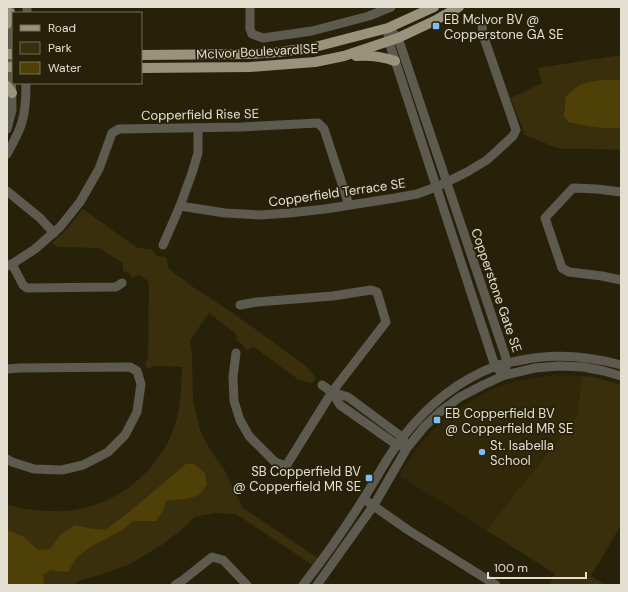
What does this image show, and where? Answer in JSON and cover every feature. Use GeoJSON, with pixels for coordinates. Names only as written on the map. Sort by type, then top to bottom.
{"type":"FeatureCollection","features":[{"type":"Feature","properties":{"kind":"main road","name":"McIvor Boulevard SE"},"geometry":{"type":"LineString","coordinates":[[142,55],[250,54],[311,48],[388,28],[434,7]]}},
{"type":"Feature","properties":{"kind":"main road","name":"McIvor Boulevard SE"},"geometry":{"type":"LineString","coordinates":[[142,68],[250,67],[315,62],[344,56],[393,40],[434,21],[459,7]]}},
{"type":"Feature","properties":{"kind":"main road"},"geometry":{"type":"LineString","coordinates":[[7,24],[10,10]]}},
{"type":"Feature","properties":{"kind":"main road"},"geometry":{"type":"LineString","coordinates":[[344,56],[370,55],[384,57],[395,61]]}},
{"type":"Feature","properties":{"kind":"street"},"geometry":{"type":"LineString","coordinates":[[250,7],[250,28],[252,34],[262,38],[312,31],[369,16],[391,7]]}},
{"type":"Feature","properties":{"kind":"street"},"geometry":{"type":"LineString","coordinates":[[7,129],[12,110],[9,89],[10,10]]}},
{"type":"Feature","properties":{"kind":"street","name":"Copperfield Terrace SE"},"geometry":{"type":"LineString","coordinates":[[180,206],[225,213],[260,215],[325,209],[417,194],[436,187],[467,172],[487,160],[513,136],[516,130],[483,35],[482,25]]}},
{"type":"Feature","properties":{"kind":"street","name":"Copperstone Gate SE"},"geometry":{"type":"LineString","coordinates":[[388,28],[447,182],[507,363],[505,375]]}},
{"type":"Feature","properties":{"kind":"street","name":"Copperstone Gate SE"},"geometry":{"type":"LineString","coordinates":[[393,40],[395,61],[495,366],[505,375]]}},
{"type":"Feature","properties":{"kind":"street"},"geometry":{"type":"LineString","coordinates":[[7,154],[22,123],[26,84]]}},
{"type":"Feature","properties":{"kind":"street","name":"Copperfield Rise SE"},"geometry":{"type":"LineString","coordinates":[[10,265],[35,249],[54,233],[80,202],[99,169],[112,133],[118,129],[241,127],[318,123],[324,129],[349,205]]}},
{"type":"Feature","properties":{"kind":"street"},"geometry":{"type":"LineString","coordinates":[[163,245],[180,206],[198,153],[198,128]]}},
{"type":"Feature","properties":{"kind":"street"},"geometry":{"type":"LineString","coordinates":[[621,192],[573,188],[545,218],[562,268],[569,272],[621,280]]}},
{"type":"Feature","properties":{"kind":"street"},"geometry":{"type":"LineString","coordinates":[[7,191],[40,218],[54,233]]}},
{"type":"Feature","properties":{"kind":"street"},"geometry":{"type":"LineString","coordinates":[[10,265],[23,285],[27,288],[116,287],[122,283]]}},
{"type":"Feature","properties":{"kind":"street"},"geometry":{"type":"LineString","coordinates":[[236,353],[233,377],[234,401],[240,420],[250,436],[275,462],[286,466],[332,392],[386,322],[377,292],[372,290],[333,296],[257,302],[240,305]]}},
{"type":"Feature","properties":{"kind":"street"},"geometry":{"type":"LineString","coordinates":[[303,585],[344,532],[399,441],[434,403],[454,388],[495,366],[534,358],[558,355],[589,358],[621,365]]}},
{"type":"Feature","properties":{"kind":"street"},"geometry":{"type":"LineString","coordinates":[[316,585],[374,505],[407,448],[425,426],[441,411],[460,397],[505,375],[535,368],[559,366],[583,367],[621,376]]}},
{"type":"Feature","properties":{"kind":"street"},"geometry":{"type":"LineString","coordinates":[[7,369],[130,367],[137,371],[141,384],[137,412],[125,435],[108,452],[83,465],[62,470],[34,469],[9,463]]}},
{"type":"Feature","properties":{"kind":"street"},"geometry":{"type":"LineString","coordinates":[[322,385],[332,392],[340,405],[399,441],[407,448]]}},
{"type":"Feature","properties":{"kind":"street"},"geometry":{"type":"LineString","coordinates":[[364,500],[374,505],[408,530],[496,585]]}},
{"type":"Feature","properties":{"kind":"street"},"geometry":{"type":"LineString","coordinates":[[175,585],[212,557],[223,560],[246,585]]}},
{"type":"Feature","properties":{"kind":"shaded area","name":"St. Isabella School"},"geometry":{"type":"Polygon","coordinates":[[[555,375],[582,376],[577,416],[486,530],[400,476],[418,447],[432,431],[456,410],[490,390],[515,381],[555,375]]]}},
{"type":"Feature","properties":{"kind":"green space"},"geometry":{"type":"Polygon","coordinates":[[[621,55],[621,150],[561,149],[523,134],[523,128],[511,98],[542,83],[538,68],[621,55]]]}},
{"type":"Feature","properties":{"kind":"green space"},"geometry":{"type":"Polygon","coordinates":[[[83,209],[137,248],[151,249],[158,256],[166,257],[169,269],[306,366],[316,378],[312,383],[299,380],[254,347],[246,350],[242,344],[237,341],[236,334],[209,313],[190,340],[192,354],[193,400],[203,437],[225,471],[243,508],[319,559],[314,566],[236,514],[214,513],[195,517],[163,544],[130,564],[78,581],[75,585],[7,585],[7,504],[33,510],[68,510],[88,507],[115,496],[127,489],[149,470],[166,446],[177,417],[180,401],[182,367],[155,366],[148,369],[145,364],[148,358],[149,282],[140,275],[132,278],[128,272],[123,271],[123,263],[99,248],[57,247],[52,243],[67,229],[83,209]]]}},
{"type":"Feature","properties":{"kind":"green space"},"geometry":{"type":"Polygon","coordinates":[[[582,376],[594,377],[621,385],[621,525],[591,576],[605,585],[549,585],[555,574],[486,530],[577,416],[582,376]]]}},
{"type":"Feature","properties":{"kind":"water"},"geometry":{"type":"Polygon","coordinates":[[[600,80],[621,80],[621,128],[594,127],[568,122],[564,116],[566,96],[581,84],[600,80]]]}},
{"type":"Feature","properties":{"kind":"water"},"geometry":{"type":"Polygon","coordinates":[[[186,464],[194,464],[205,473],[207,485],[202,492],[195,497],[166,501],[163,511],[156,521],[133,521],[121,531],[92,546],[77,557],[68,572],[51,570],[43,575],[44,585],[7,585],[7,530],[24,537],[38,550],[50,549],[60,535],[75,525],[105,530],[186,464]]]}},
{"type":"Feature","properties":{"kind":"place","name":"EB McIvor BV @ Copperstone GA SE"},"geometry":{"type":"Point","coordinates":[436,26]}},
{"type":"Feature","properties":{"kind":"place","name":"EB Copperfield BV @ Copperfield MR SE"},"geometry":{"type":"Point","coordinates":[437,420]}},
{"type":"Feature","properties":{"kind":"place","name":"St. Isabella School"},"geometry":{"type":"Point","coordinates":[482,452]}},
{"type":"Feature","properties":{"kind":"place","name":"SB Copperfield BV @ Copperfield MR SE"},"geometry":{"type":"Point","coordinates":[369,478]}}]}
